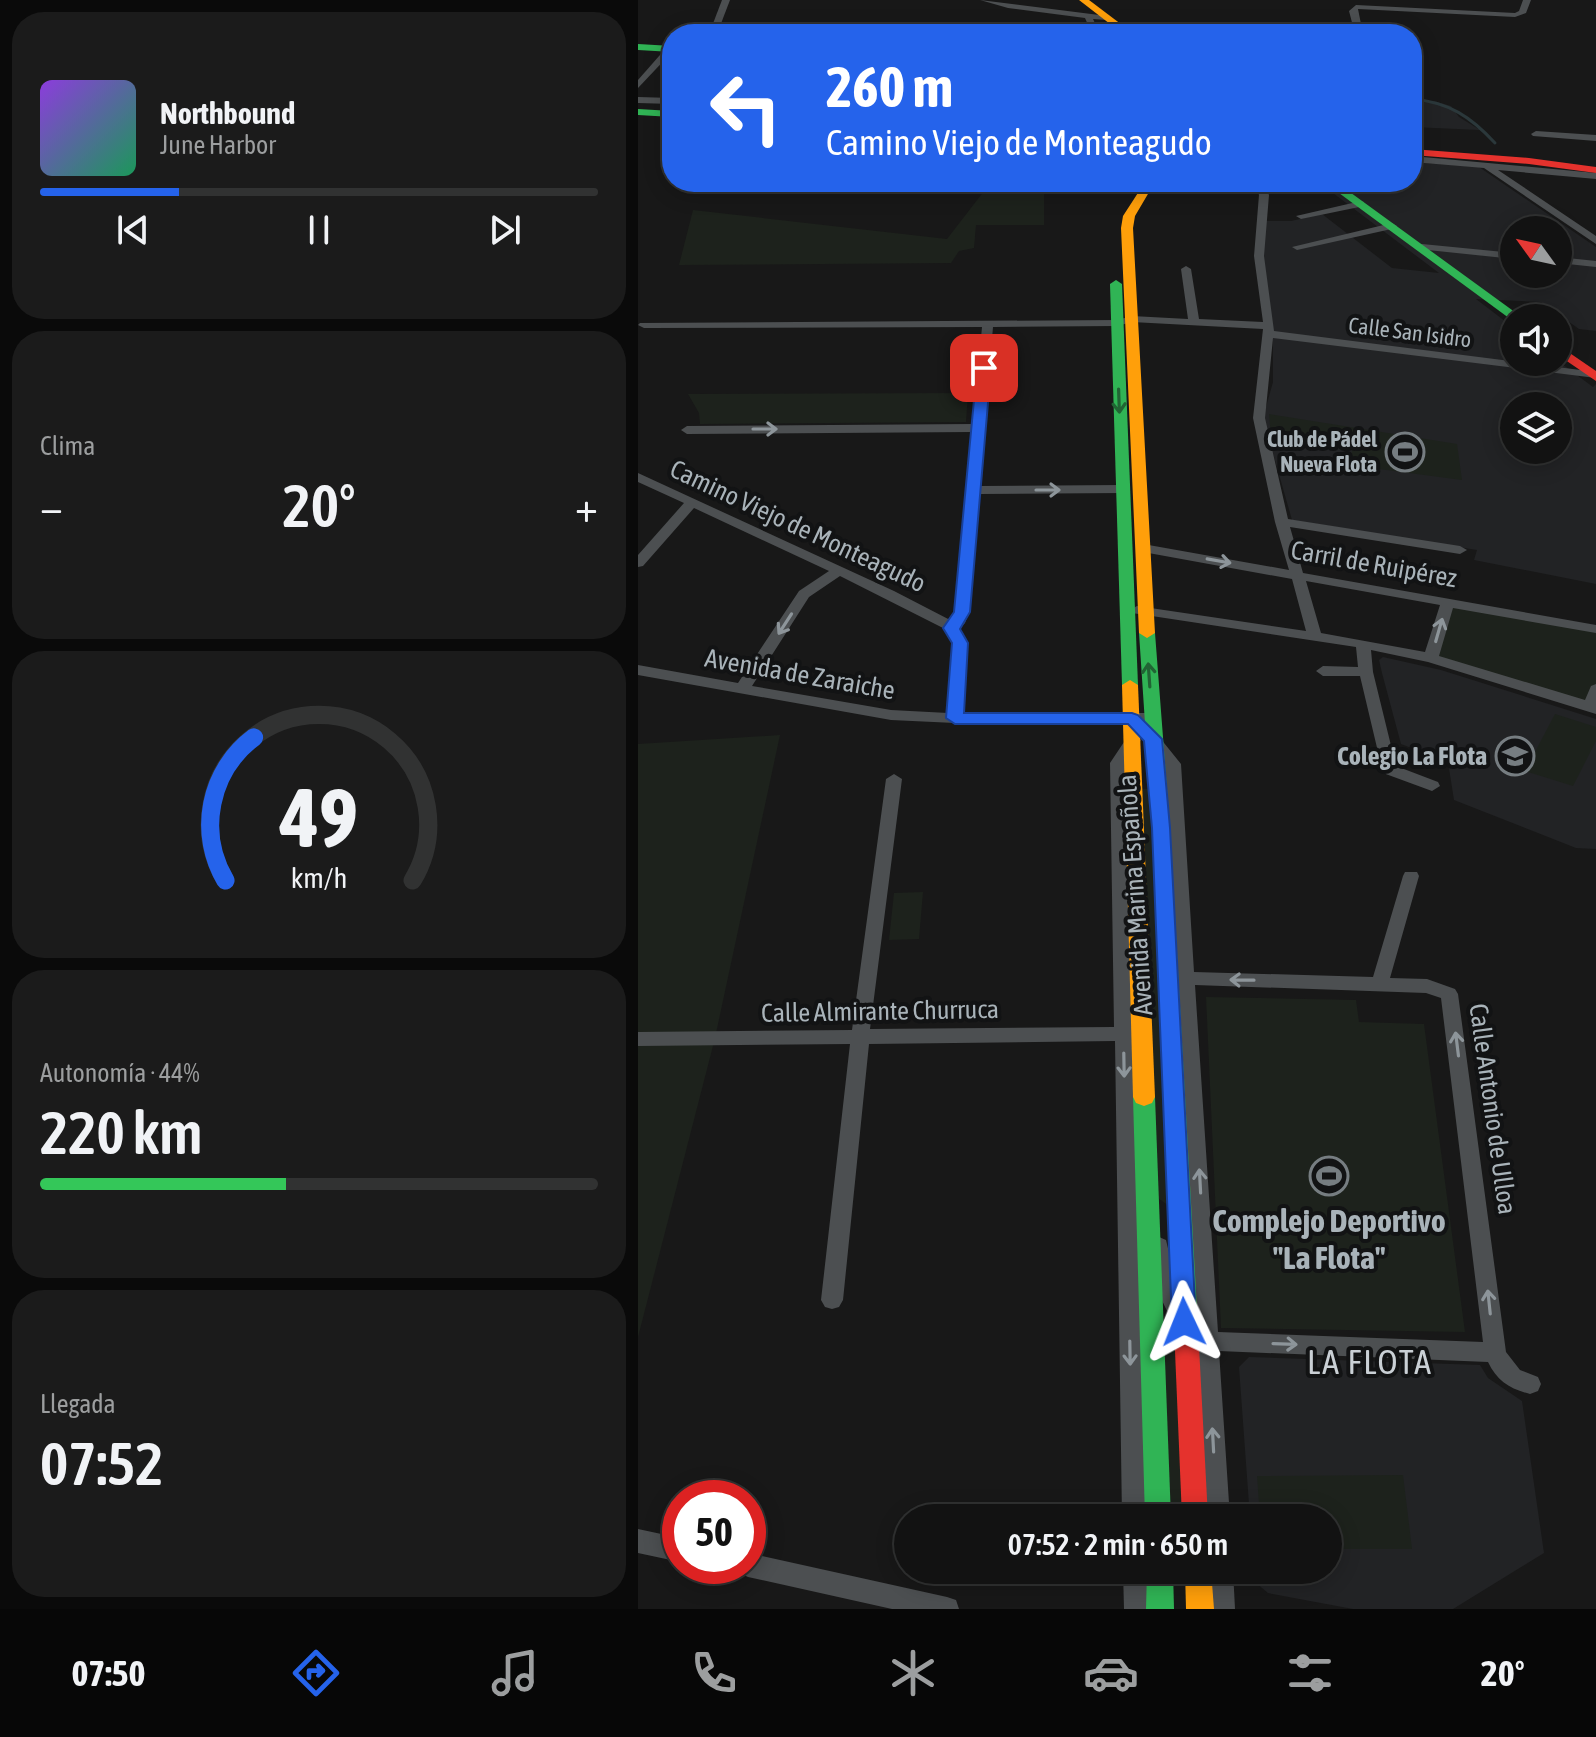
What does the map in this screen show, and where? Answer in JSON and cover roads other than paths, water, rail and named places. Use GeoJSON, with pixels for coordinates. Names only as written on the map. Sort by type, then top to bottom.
{"type":"FeatureCollection","features":[{"type":"Feature","properties":{"kind":"main road"},"geometry":{"type":"LineString","coordinates":[[638,47],[662,48]]}},
{"type":"Feature","properties":{"kind":"main road"},"geometry":{"type":"LineString","coordinates":[[638,102],[662,103]]}},
{"type":"Feature","properties":{"kind":"main road"},"geometry":{"type":"LineString","coordinates":[[638,112],[662,113]]}},
{"type":"Feature","properties":{"kind":"main road"},"geometry":{"type":"LineString","coordinates":[[1422,146],[1596,162]]}},
{"type":"Feature","properties":{"kind":"main road"},"geometry":{"type":"LineString","coordinates":[[1422,153],[1596,170]]}},
{"type":"Feature","properties":{"kind":"main road","name":"Avenida Marina Española"},"geometry":{"type":"LineString","coordinates":[[1132,192],[1115,221],[1143,548],[1136,610],[1132,719],[1143,740],[1161,828],[1194,1504]]}},
{"type":"Feature","properties":{"kind":"main road","name":"Avenida Marina Española"},"geometry":{"type":"LineString","coordinates":[[1136,610],[1123,489],[1124,321],[1127,221],[1144,192]]}},
{"type":"Feature","properties":{"kind":"main road"},"geometry":{"type":"LineString","coordinates":[[1344,192],[1500,305]]}},
{"type":"Feature","properties":{"kind":"main road"},"geometry":{"type":"LineString","coordinates":[[1572,359],[1595,376]]}},
{"type":"Feature","properties":{"kind":"main road"},"geometry":{"type":"LineString","coordinates":[[1136,610],[1151,718],[1143,740]]}},
{"type":"Feature","properties":{"kind":"main road","name":"Avenida Marina Española"},"geometry":{"type":"LineString","coordinates":[[1143,740],[1148,1194],[1158,1504]]}},
{"type":"Feature","properties":{"kind":"main road"},"geometry":{"type":"LineString","coordinates":[[1160,1584],[1160,1609]]}},
{"type":"Feature","properties":{"kind":"main road"},"geometry":{"type":"LineString","coordinates":[[1199,1584],[1200,1609]]}},
{"type":"Feature","properties":{"kind":"street"},"geometry":{"type":"LineString","coordinates":[[717,24],[726,0]]}},
{"type":"Feature","properties":{"kind":"street"},"geometry":{"type":"LineString","coordinates":[[984,0],[1103,23]]}},
{"type":"Feature","properties":{"kind":"street"},"geometry":{"type":"LineString","coordinates":[[1356,24],[1353,11],[1356,7],[1515,15],[1522,13],[1527,0]]}},
{"type":"Feature","properties":{"kind":"street"},"geometry":{"type":"LineString","coordinates":[[638,85],[662,59]]}},
{"type":"Feature","properties":{"kind":"street"},"geometry":{"type":"LineString","coordinates":[[1536,134],[1596,138]]}},
{"type":"Feature","properties":{"kind":"street"},"geometry":{"type":"LineString","coordinates":[[1422,160],[1596,176]]}},
{"type":"Feature","properties":{"kind":"street"},"geometry":{"type":"LineString","coordinates":[[1483,163],[1596,241]]}},
{"type":"Feature","properties":{"kind":"street"},"geometry":{"type":"LineString","coordinates":[[1263,192],[1259,256],[1269,330],[1259,418],[1295,574],[1315,636]]}},
{"type":"Feature","properties":{"kind":"street"},"geometry":{"type":"LineString","coordinates":[[1301,216],[1361,204]]}},
{"type":"Feature","properties":{"kind":"street"},"geometry":{"type":"LineString","coordinates":[[1297,247],[1392,226]]}},
{"type":"Feature","properties":{"kind":"street"},"geometry":{"type":"LineString","coordinates":[[1422,247],[1500,255]]}},
{"type":"Feature","properties":{"kind":"street"},"geometry":{"type":"LineString","coordinates":[[1572,261],[1596,264]]}},
{"type":"Feature","properties":{"kind":"street"},"geometry":{"type":"LineString","coordinates":[[1186,269],[1194,322]]}},
{"type":"Feature","properties":{"kind":"street","name":"Calle San Isidro"},"geometry":{"type":"LineString","coordinates":[[644,325],[1194,322],[1595,376]]}},
{"type":"Feature","properties":{"kind":"street"},"geometry":{"type":"LineString","coordinates":[[988,324],[962,612],[958,623],[951,628],[960,643],[955,718],[1151,718]]}},
{"type":"Feature","properties":{"kind":"street"},"geometry":{"type":"LineString","coordinates":[[687,430],[979,428]]}},
{"type":"Feature","properties":{"kind":"street","name":"Camino Viejo de Monteagudo"},"geometry":{"type":"LineString","coordinates":[[638,477],[839,571],[951,628]]}},
{"type":"Feature","properties":{"kind":"street"},"geometry":{"type":"LineString","coordinates":[[973,490],[1123,489]]}},
{"type":"Feature","properties":{"kind":"street"},"geometry":{"type":"LineString","coordinates":[[638,563],[692,502]]}},
{"type":"Feature","properties":{"kind":"street"},"geometry":{"type":"LineString","coordinates":[[1282,522],[1460,550]]}},
{"type":"Feature","properties":{"kind":"street","name":"Carril de Ruipérez"},"geometry":{"type":"LineString","coordinates":[[1143,548],[1596,629]]}},
{"type":"Feature","properties":{"kind":"street"},"geometry":{"type":"LineString","coordinates":[[742,689],[804,594],[839,571]]}},
{"type":"Feature","properties":{"kind":"street"},"geometry":{"type":"LineString","coordinates":[[1431,658],[1448,602]]}},
{"type":"Feature","properties":{"kind":"street"},"geometry":{"type":"LineString","coordinates":[[1136,610],[1315,636],[1431,658],[1593,708],[1596,689]]}},
{"type":"Feature","properties":{"kind":"street"},"geometry":{"type":"LineString","coordinates":[[1363,644],[1366,672],[1389,769],[1432,786]]}},
{"type":"Feature","properties":{"kind":"street","name":"Avenida de Zaraiche"},"geometry":{"type":"LineString","coordinates":[[638,670],[891,715],[955,718]]}},
{"type":"Feature","properties":{"kind":"street"},"geometry":{"type":"LineString","coordinates":[[1323,671],[1366,672]]}},
{"type":"Feature","properties":{"kind":"street","name":"Avenida Marina Española"},"geometry":{"type":"LineString","coordinates":[[1134,1504],[1118,763],[1143,740],[1173,764],[1217,1504]]}},
{"type":"Feature","properties":{"kind":"street"},"geometry":{"type":"LineString","coordinates":[[832,1300],[860,1037],[894,779]]}},
{"type":"Feature","properties":{"kind":"street"},"geometry":{"type":"LineString","coordinates":[[1161,828],[1175,797]]}},
{"type":"Feature","properties":{"kind":"street"},"geometry":{"type":"LineString","coordinates":[[1380,983],[1411,876]]}},
{"type":"Feature","properties":{"kind":"street","name":"Calle Antonio de Ulloa"},"geometry":{"type":"LineString","coordinates":[[1186,978],[1380,983],[1437,987],[1449,994],[1495,1352]]}},
{"type":"Feature","properties":{"kind":"street","name":"Calle Almirante Churruca"},"geometry":{"type":"LineString","coordinates":[[638,1039],[1123,1034]]}},
{"type":"Feature","properties":{"kind":"street","name":"Avenida Marina Española"},"geometry":{"type":"LineString","coordinates":[[1148,1194],[1167,1295],[1184,1322],[1207,1341]]}},
{"type":"Feature","properties":{"kind":"street"},"geometry":{"type":"LineString","coordinates":[[1207,1341],[1495,1352],[1499,1363],[1513,1379],[1530,1384]]}},
{"type":"Feature","properties":{"kind":"street"},"geometry":{"type":"LineString","coordinates":[[638,1541],[662,1546]]}},
{"type":"Feature","properties":{"kind":"street"},"geometry":{"type":"LineString","coordinates":[[766,1569],[947,1609]]}},
{"type":"Feature","properties":{"kind":"street"},"geometry":{"type":"LineString","coordinates":[[1135,1584],[1136,1609]]}},
{"type":"Feature","properties":{"kind":"street"},"geometry":{"type":"LineString","coordinates":[[1222,1584],[1223,1609]]}},
{"type":"Feature","properties":{"kind":"waterway"},"geometry":{"type":"LineString","coordinates":[[1422,101],[1458,112],[1495,143]]}},
{"type":"Feature","properties":{"kind":"place","name":"Club de Pádel Nueva Flota"},"geometry":{"type":"Point","coordinates":[1405,452]}},
{"type":"Feature","properties":{"kind":"place","name":"Colegio La Flota"},"geometry":{"type":"Point","coordinates":[1515,756]}},
{"type":"Feature","properties":{"kind":"place","name":"Complejo Deportivo \"La Flota\""},"geometry":{"type":"Point","coordinates":[1329,1176]}},
{"type":"Feature","properties":{"kind":"district","name":"LA FLOTA"},"geometry":{"type":"Point","coordinates":[1370,1361]}}]}
